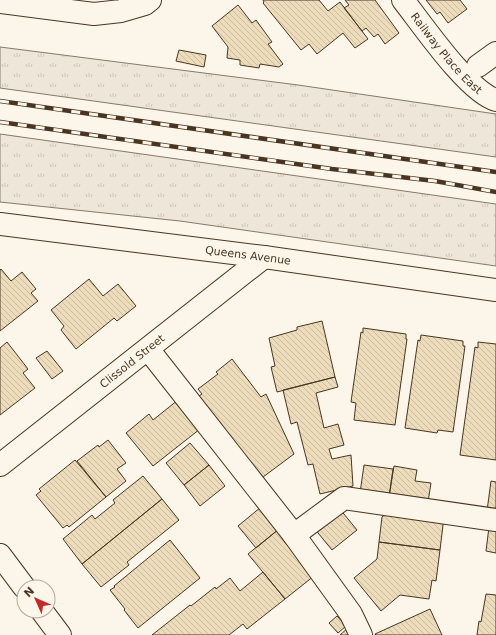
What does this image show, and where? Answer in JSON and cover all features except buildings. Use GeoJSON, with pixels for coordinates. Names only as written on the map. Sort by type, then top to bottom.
{"type":"FeatureCollection","features":[{"type":"Feature","properties":{"kind":"street"},"geometry":{"type":"LineString","coordinates":[[0,2],[94,14],[121,11],[145,4],[150,0]]}},
{"type":"Feature","properties":{"kind":"street","name":"Railway Place East"},"geometry":{"type":"LineString","coordinates":[[404,0],[458,70],[475,88],[496,100]]}},
{"type":"Feature","properties":{"kind":"street"},"geometry":{"type":"LineString","coordinates":[[478,66],[496,53]]}},
{"type":"Feature","properties":{"kind":"street","name":"Queens Avenue"},"geometry":{"type":"LineString","coordinates":[[0,224],[264,257],[496,290]]}},
{"type":"Feature","properties":{"kind":"street","name":"Clissold Street"},"geometry":{"type":"LineString","coordinates":[[0,465],[264,257]]}},
{"type":"Feature","properties":{"kind":"street"},"geometry":{"type":"LineString","coordinates":[[148,349],[294,535],[351,614],[362,635]]}},
{"type":"Feature","properties":{"kind":"street"},"geometry":{"type":"LineString","coordinates":[[294,535],[344,498],[496,520]]}},
{"type":"Feature","properties":{"kind":"street"},"geometry":{"type":"LineString","coordinates":[[0,555],[18,579]]}},
{"type":"Feature","properties":{"kind":"street"},"geometry":{"type":"LineString","coordinates":[[48,619],[60,635]]}},
{"type":"Feature","properties":{"kind":"green space"},"geometry":{"type":"Polygon","coordinates":[[[0,47],[298,85],[496,114],[496,157],[0,88],[0,47]]]}},
{"type":"Feature","properties":{"kind":"green space"},"geometry":{"type":"Polygon","coordinates":[[[0,134],[496,204],[496,266],[180,221],[0,202],[0,134]]]}},
{"type":"Feature","properties":{"kind":"railway"},"geometry":{"type":"LineString","coordinates":[[0,101],[496,172]]}},
{"type":"Feature","properties":{"kind":"railway"},"geometry":{"type":"LineString","coordinates":[[0,122],[332,169],[435,181],[496,192]]}}]}
